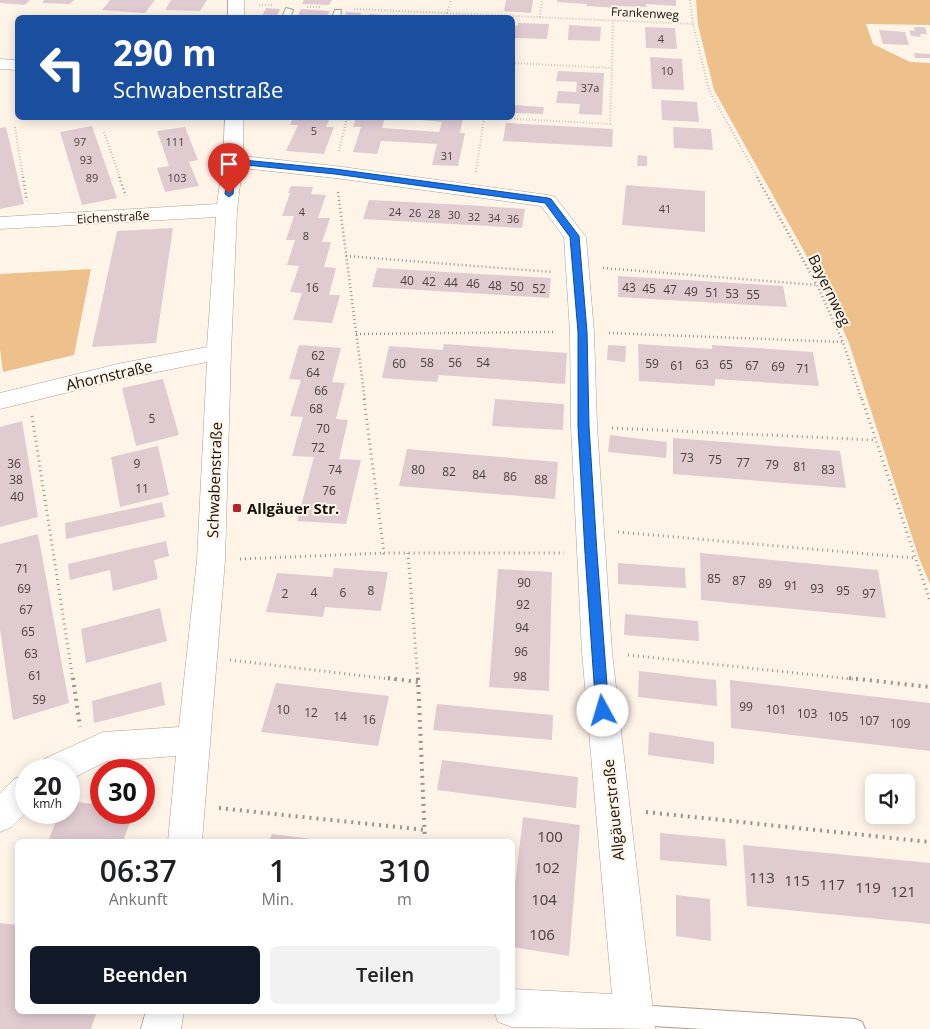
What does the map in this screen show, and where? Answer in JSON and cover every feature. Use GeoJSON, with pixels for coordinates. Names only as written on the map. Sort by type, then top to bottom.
{"type":"FeatureCollection","features":[{"type":"Feature","properties":{"kind":"street"},"geometry":{"type":"LineString","coordinates":[[0,64],[15,64]]}},
{"type":"Feature","properties":{"kind":"street","name":"Schwabenstraße"},"geometry":{"type":"LineString","coordinates":[[185,839],[211,560],[219,352],[227,210],[233,162],[234,120]]}},
{"type":"Feature","properties":{"kind":"street","name":"Allgäuerstraße"},"geometry":{"type":"LineString","coordinates":[[233,162],[335,172],[548,201],[575,236],[582,332],[584,426],[597,652],[634,1022]]}},
{"type":"Feature","properties":{"kind":"street","name":"Eichenstraße"},"geometry":{"type":"LineString","coordinates":[[0,223],[227,210]]}},
{"type":"Feature","properties":{"kind":"street","name":"Ahornstraße"},"geometry":{"type":"LineString","coordinates":[[0,401],[122,371],[219,352]]}},
{"type":"Feature","properties":{"kind":"street"},"geometry":{"type":"LineString","coordinates":[[78,759],[103,746],[194,740]]}},
{"type":"Feature","properties":{"kind":"street"},"geometry":{"type":"LineString","coordinates":[[0,816],[15,801]]}},
{"type":"Feature","properties":{"kind":"street"},"geometry":{"type":"LineString","coordinates":[[515,1008],[634,1022]]}},
{"type":"Feature","properties":{"kind":"street"},"geometry":{"type":"LineString","coordinates":[[161,1029],[164,1014]]}},
{"type":"Feature","properties":{"kind":"lane"},"geometry":{"type":"LineString","coordinates":[[634,1022],[855,1029]]}},
{"type":"Feature","properties":{"kind":"path"},"geometry":{"type":"LineString","coordinates":[[447,13],[451,0]]}},
{"type":"Feature","properties":{"kind":"path"},"geometry":{"type":"LineString","coordinates":[[540,17],[542,0]]}},
{"type":"Feature","properties":{"kind":"path","name":"Bayernweg"},"geometry":{"type":"LineString","coordinates":[[690,0],[693,24],[709,90],[817,285],[843,342],[930,601]]}},
{"type":"Feature","properties":{"kind":"path"},"geometry":{"type":"LineString","coordinates":[[236,7],[273,5]]}},
{"type":"Feature","properties":{"kind":"path"},"geometry":{"type":"LineString","coordinates":[[301,6],[320,8]]}},
{"type":"Feature","properties":{"kind":"path","name":"Frankenweg"},"geometry":{"type":"LineString","coordinates":[[349,9],[494,15]]}},
{"type":"Feature","properties":{"kind":"path","name":"Frankenweg"},"geometry":{"type":"LineString","coordinates":[[515,16],[693,24]]}},
{"type":"Feature","properties":{"kind":"path"},"geometry":{"type":"LineString","coordinates":[[515,119],[610,124],[613,20]]}},
{"type":"Feature","properties":{"kind":"path"},"geometry":{"type":"LineString","coordinates":[[515,63],[612,68]]}},
{"type":"Feature","properties":{"kind":"path"},"geometry":{"type":"LineString","coordinates":[[347,120],[335,172],[384,553]]}},
{"type":"Feature","properties":{"kind":"path"},"geometry":{"type":"LineString","coordinates":[[473,190],[484,120]]}},
{"type":"Feature","properties":{"kind":"path"},"geometry":{"type":"LineString","coordinates":[[15,127],[30,222]]}},
{"type":"Feature","properties":{"kind":"path"},"geometry":{"type":"LineString","coordinates":[[104,132],[132,216]]}},
{"type":"Feature","properties":{"kind":"path"},"geometry":{"type":"LineString","coordinates":[[346,256],[817,285]]}},
{"type":"Feature","properties":{"kind":"path"},"geometry":{"type":"LineString","coordinates":[[29,394],[84,756]]}},
{"type":"Feature","properties":{"kind":"path"},"geometry":{"type":"LineString","coordinates":[[584,426],[875,440]]}},
{"type":"Feature","properties":{"kind":"path"},"geometry":{"type":"LineString","coordinates":[[211,560],[408,553],[590,541],[914,558]]}},
{"type":"Feature","properties":{"kind":"path"},"geometry":{"type":"LineString","coordinates":[[408,553],[418,682],[425,839]]}},
{"type":"Feature","properties":{"kind":"path"},"geometry":{"type":"LineString","coordinates":[[597,652],[930,687]]}},
{"type":"Feature","properties":{"kind":"path"},"geometry":{"type":"LineString","coordinates":[[202,657],[418,682]]}},
{"type":"Feature","properties":{"kind":"path"},"geometry":{"type":"LineString","coordinates":[[188,805],[426,830]]}},
{"type":"Feature","properties":{"kind":"path"},"geometry":{"type":"LineString","coordinates":[[613,809],[930,842]]}},
{"type":"Feature","properties":{"kind":"shaded area"},"geometry":{"type":"Polygon","coordinates":[[[696,0],[930,0],[930,25],[866,24],[873,44],[910,62],[930,63],[930,584],[919,558],[849,343],[823,285],[714,90],[698,25],[696,0]]]}},
{"type":"Feature","properties":{"kind":"shaded area"},"geometry":{"type":"Polygon","coordinates":[[[91,269],[74,355],[3,372],[0,349],[0,274],[91,269]]]}},
{"type":"Feature","properties":{"kind":"building"},"geometry":{"type":"Polygon","coordinates":[[[0,0],[30,0],[25,5],[0,3],[0,0]]]}},
{"type":"Feature","properties":{"kind":"building"},"geometry":{"type":"Polygon","coordinates":[[[44,0],[74,0],[70,4],[42,3],[44,0]]]}},
{"type":"Feature","properties":{"kind":"building"},"geometry":{"type":"Polygon","coordinates":[[[110,0],[155,0],[145,13],[102,10],[110,0]]]}},
{"type":"Feature","properties":{"kind":"building"},"geometry":{"type":"Polygon","coordinates":[[[171,0],[207,0],[200,11],[165,10],[171,0]]]}},
{"type":"Feature","properties":{"kind":"building"},"geometry":{"type":"Polygon","coordinates":[[[304,0],[332,0],[329,5],[302,4],[304,0]]]}},
{"type":"Feature","properties":{"kind":"building"},"geometry":{"type":"Polygon","coordinates":[[[506,0],[533,0],[531,13],[504,11],[506,0]]]}},
{"type":"Feature","properties":{"kind":"building"},"geometry":{"type":"Polygon","coordinates":[[[557,0],[676,0],[676,6],[646,4],[647,7],[617,6],[617,8],[557,2],[557,0]]]}},
{"type":"Feature","properties":{"kind":"building"},"geometry":{"type":"Polygon","coordinates":[[[266,8],[280,9],[277,15],[262,15],[266,8]]]}},
{"type":"Feature","properties":{"kind":"building"},"geometry":{"type":"Polygon","coordinates":[[[301,9],[329,11],[328,15],[298,15],[301,9]]]}},
{"type":"Feature","properties":{"kind":"building"},"geometry":{"type":"Polygon","coordinates":[[[346,12],[361,13],[361,15],[345,15],[346,12]]]}},
{"type":"Feature","properties":{"kind":"building"},"geometry":{"type":"Polygon","coordinates":[[[518,23],[549,24],[547,39],[516,38],[515,40],[515,26],[518,26],[518,23]]]}},
{"type":"Feature","properties":{"kind":"building"},"geometry":{"type":"Polygon","coordinates":[[[569,25],[601,27],[600,41],[568,40],[569,25]]]}},
{"type":"Feature","properties":{"kind":"building"},"geometry":{"type":"Polygon","coordinates":[[[645,27],[675,28],[677,49],[646,48],[645,27]]]}},
{"type":"Feature","properties":{"kind":"building"},"geometry":{"type":"Polygon","coordinates":[[[914,27],[925,27],[927,34],[920,34],[921,37],[911,36],[909,30],[915,31],[914,27]]]}},
{"type":"Feature","properties":{"kind":"building"},"geometry":{"type":"Polygon","coordinates":[[[879,30],[905,32],[909,45],[883,44],[879,30]]]}},
{"type":"Feature","properties":{"kind":"building"},"geometry":{"type":"Polygon","coordinates":[[[914,53],[930,54],[930,58],[915,58],[914,53]]]}},
{"type":"Feature","properties":{"kind":"building"},"geometry":{"type":"Polygon","coordinates":[[[650,57],[682,59],[684,90],[652,89],[650,57]]]}},
{"type":"Feature","properties":{"kind":"building"},"geometry":{"type":"Polygon","coordinates":[[[558,71],[604,73],[602,115],[579,114],[580,104],[556,103],[558,91],[576,92],[577,82],[556,81],[558,71]]]}},
{"type":"Feature","properties":{"kind":"building"},"geometry":{"type":"Polygon","coordinates":[[[661,100],[697,102],[699,122],[662,120],[661,100]]]}},
{"type":"Feature","properties":{"kind":"building"},"geometry":{"type":"Polygon","coordinates":[[[515,105],[544,107],[543,114],[515,113],[515,105]]]}},
{"type":"Feature","properties":{"kind":"building"},"geometry":{"type":"Polygon","coordinates":[[[292,120],[329,120],[326,127],[334,127],[324,154],[286,151],[298,125],[290,125],[292,120]]]}},
{"type":"Feature","properties":{"kind":"building"},"geometry":{"type":"Polygon","coordinates":[[[355,120],[384,120],[382,128],[439,132],[442,122],[421,120],[463,120],[460,133],[465,133],[458,166],[432,165],[437,144],[381,141],[377,154],[353,152],[361,127],[353,127],[355,120]]]}},
{"type":"Feature","properties":{"kind":"building"},"geometry":{"type":"Polygon","coordinates":[[[506,123],[613,129],[612,147],[503,141],[506,123]]]}},
{"type":"Feature","properties":{"kind":"building"},"geometry":{"type":"Polygon","coordinates":[[[92,126],[117,198],[82,205],[60,132],[92,126]]]}},
{"type":"Feature","properties":{"kind":"building"},"geometry":{"type":"Polygon","coordinates":[[[6,127],[24,204],[0,209],[0,128],[6,127]]]}},
{"type":"Feature","properties":{"kind":"building"},"geometry":{"type":"Polygon","coordinates":[[[185,127],[198,160],[189,162],[199,186],[165,192],[157,168],[169,166],[157,131],[185,127]]]}},
{"type":"Feature","properties":{"kind":"building"},"geometry":{"type":"Polygon","coordinates":[[[673,127],[711,129],[713,150],[674,148],[673,127]]]}},
{"type":"Feature","properties":{"kind":"building"},"geometry":{"type":"Polygon","coordinates":[[[638,155],[647,156],[647,166],[637,166],[638,155]]]}},
{"type":"Feature","properties":{"kind":"building"},"geometry":{"type":"Polygon","coordinates":[[[626,185],[705,191],[705,232],[622,225],[626,185]]]}},
{"type":"Feature","properties":{"kind":"building"},"geometry":{"type":"Polygon","coordinates":[[[291,186],[313,187],[311,194],[326,195],[318,218],[330,218],[322,242],[331,242],[324,267],[336,268],[329,295],[340,295],[332,323],[293,320],[302,293],[290,292],[299,266],[287,265],[295,240],[286,240],[294,216],[282,216],[291,186]]]}},
{"type":"Feature","properties":{"kind":"building"},"geometry":{"type":"Polygon","coordinates":[[[369,200],[525,209],[522,228],[363,219],[369,200]]]}},
{"type":"Feature","properties":{"kind":"building"},"geometry":{"type":"Polygon","coordinates":[[[173,228],[156,343],[92,347],[117,231],[173,228]]]}},
{"type":"Feature","properties":{"kind":"building"},"geometry":{"type":"Polygon","coordinates":[[[377,268],[551,278],[549,298],[372,287],[377,268]]]}},
{"type":"Feature","properties":{"kind":"building"},"geometry":{"type":"Polygon","coordinates":[[[618,276],[783,286],[787,307],[618,297],[618,276]]]}},
{"type":"Feature","properties":{"kind":"building"},"geometry":{"type":"Polygon","coordinates":[[[444,344],[567,353],[565,384],[439,375],[437,382],[382,378],[389,346],[443,350],[444,344]]]}},
{"type":"Feature","properties":{"kind":"building"},"geometry":{"type":"Polygon","coordinates":[[[638,344],[712,349],[712,345],[813,352],[819,386],[715,379],[715,386],[639,381],[638,344]]]}},
{"type":"Feature","properties":{"kind":"building"},"geometry":{"type":"Polygon","coordinates":[[[299,345],[341,348],[332,382],[345,383],[336,419],[348,420],[339,459],[361,460],[346,524],[297,521],[314,457],[292,456],[303,417],[290,416],[301,380],[289,379],[299,345]]]}},
{"type":"Feature","properties":{"kind":"building"},"geometry":{"type":"Polygon","coordinates":[[[608,345],[626,346],[625,362],[607,360],[608,345]]]}},
{"type":"Feature","properties":{"kind":"building"},"geometry":{"type":"Polygon","coordinates":[[[163,379],[179,435],[136,446],[122,388],[163,379]]]}},
{"type":"Feature","properties":{"kind":"building"},"geometry":{"type":"Polygon","coordinates":[[[495,399],[564,404],[563,430],[492,426],[495,399]]]}},
{"type":"Feature","properties":{"kind":"building"},"geometry":{"type":"Polygon","coordinates":[[[22,421],[38,517],[0,527],[0,427],[22,421]]]}},
{"type":"Feature","properties":{"kind":"building"},"geometry":{"type":"Polygon","coordinates":[[[610,435],[667,442],[666,458],[608,452],[610,435]]]}},
{"type":"Feature","properties":{"kind":"building"},"geometry":{"type":"Polygon","coordinates":[[[673,438],[840,451],[846,488],[673,474],[673,438]]]}},
{"type":"Feature","properties":{"kind":"building"},"geometry":{"type":"Polygon","coordinates":[[[158,446],[169,495],[120,507],[111,457],[158,446]]]}},
{"type":"Feature","properties":{"kind":"building"},"geometry":{"type":"Polygon","coordinates":[[[407,449],[558,462],[555,499],[399,486],[407,449]]]}},
{"type":"Feature","properties":{"kind":"building"},"geometry":{"type":"Polygon","coordinates":[[[162,502],[165,517],[66,539],[65,523],[162,502]]]}},
{"type":"Feature","properties":{"kind":"building"},"geometry":{"type":"Polygon","coordinates":[[[38,534],[69,703],[13,720],[0,629],[0,544],[38,534]]]}},
{"type":"Feature","properties":{"kind":"building"},"geometry":{"type":"Polygon","coordinates":[[[166,541],[169,556],[154,560],[158,579],[113,591],[110,570],[70,580],[68,564],[166,541]]]}},
{"type":"Feature","properties":{"kind":"building"},"geometry":{"type":"Polygon","coordinates":[[[700,553],[878,570],[886,618],[701,600],[700,553]]]}},
{"type":"Feature","properties":{"kind":"building"},"geometry":{"type":"Polygon","coordinates":[[[618,563],[685,568],[686,588],[618,584],[618,563]]]}},
{"type":"Feature","properties":{"kind":"building"},"geometry":{"type":"Polygon","coordinates":[[[334,568],[388,572],[381,611],[325,607],[323,617],[266,612],[277,573],[332,577],[334,568]]]}},
{"type":"Feature","properties":{"kind":"building"},"geometry":{"type":"Polygon","coordinates":[[[498,569],[552,572],[549,691],[489,687],[498,569]]]}},
{"type":"Feature","properties":{"kind":"building"},"geometry":{"type":"Polygon","coordinates":[[[160,608],[167,641],[86,663],[81,629],[160,608]]]}},
{"type":"Feature","properties":{"kind":"building"},"geometry":{"type":"Polygon","coordinates":[[[625,614],[698,621],[699,641],[624,635],[625,614]]]}},
{"type":"Feature","properties":{"kind":"building"},"geometry":{"type":"Polygon","coordinates":[[[639,671],[716,680],[717,706],[638,697],[639,671]]]}},
{"type":"Feature","properties":{"kind":"building"},"geometry":{"type":"Polygon","coordinates":[[[730,680],[930,703],[930,751],[731,728],[730,680]]]}},
{"type":"Feature","properties":{"kind":"building"},"geometry":{"type":"Polygon","coordinates":[[[161,682],[165,705],[94,723],[92,701],[161,682]]]}},
{"type":"Feature","properties":{"kind":"building"},"geometry":{"type":"Polygon","coordinates":[[[276,683],[389,696],[378,746],[261,732],[276,683]]]}},
{"type":"Feature","properties":{"kind":"building"},"geometry":{"type":"Polygon","coordinates":[[[437,704],[553,715],[552,740],[433,730],[437,704]]]}},
{"type":"Feature","properties":{"kind":"building"},"geometry":{"type":"Polygon","coordinates":[[[649,732],[714,742],[714,764],[648,755],[649,732]]]}},
{"type":"Feature","properties":{"kind":"building"},"geometry":{"type":"Polygon","coordinates":[[[442,760],[578,777],[576,808],[437,790],[442,760]]]}},
{"type":"Feature","properties":{"kind":"building"},"geometry":{"type":"Polygon","coordinates":[[[80,802],[90,804],[90,824],[129,824],[124,839],[49,839],[55,824],[80,824],[80,802]]]}},
{"type":"Feature","properties":{"kind":"building"},"geometry":{"type":"Polygon","coordinates":[[[523,817],[580,825],[569,956],[515,947],[515,885],[523,817]]]}},
{"type":"Feature","properties":{"kind":"building"},"geometry":{"type":"Polygon","coordinates":[[[660,833],[725,839],[727,866],[660,860],[660,833]]]}},
{"type":"Feature","properties":{"kind":"building"},"geometry":{"type":"Polygon","coordinates":[[[272,834],[311,839],[270,839],[272,834]]]}},
{"type":"Feature","properties":{"kind":"building"},"geometry":{"type":"Polygon","coordinates":[[[743,845],[930,863],[930,924],[747,906],[743,845]]]}},
{"type":"Feature","properties":{"kind":"building"},"geometry":{"type":"Polygon","coordinates":[[[676,895],[710,899],[711,941],[676,936],[676,895]]]}},
{"type":"Feature","properties":{"kind":"building"},"geometry":{"type":"Polygon","coordinates":[[[0,923],[15,925],[15,1014],[96,1014],[91,1029],[0,1029],[0,923]]]}},
{"type":"Feature","properties":{"kind":"place","name":"Allgäuer Str."},"geometry":{"type":"Point","coordinates":[237,508]}},
{"type":"Feature","properties":{"kind":"route"},"geometry":{"type":"LineString","coordinates":[[229,194],[233,162],[335,172],[548,201],[575,236],[582,332],[584,426],[591,553],[597,652],[603,711]]}}]}
